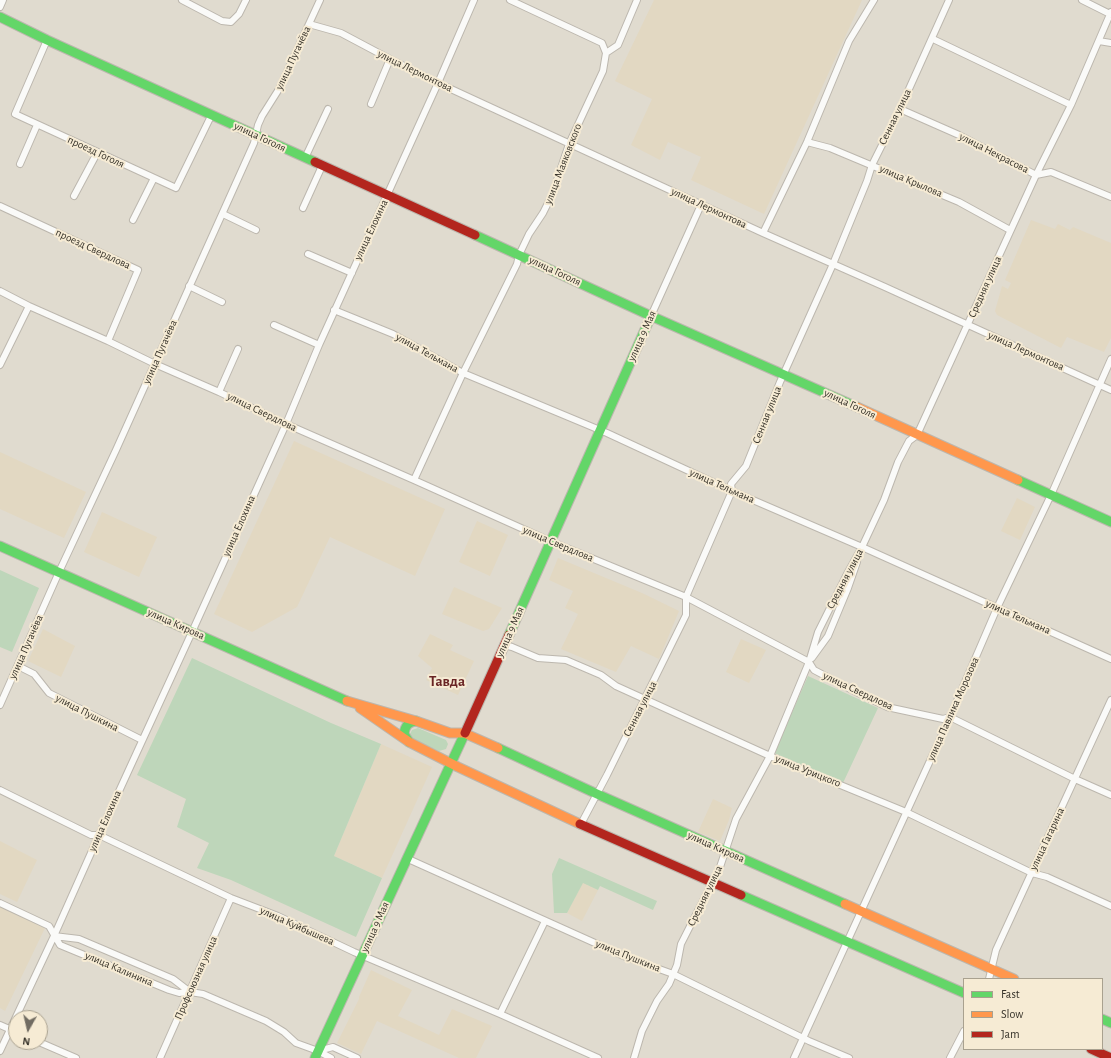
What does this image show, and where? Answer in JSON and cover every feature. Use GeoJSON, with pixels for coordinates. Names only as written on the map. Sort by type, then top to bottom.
{"type":"FeatureCollection","features":[{"type":"Feature","properties":{"kind":"street"},"geometry":{"type":"LineString","coordinates":[[0,7],[3,0]]}},
{"type":"Feature","properties":{"kind":"street"},"geometry":{"type":"LineString","coordinates":[[182,0],[222,21],[231,22],[239,14],[246,0]]}},
{"type":"Feature","properties":{"kind":"street","name":"улица Пугачёва"},"geometry":{"type":"LineString","coordinates":[[0,706],[59,572],[223,214],[254,144],[262,116],[279,89],[320,0]]}},
{"type":"Feature","properties":{"kind":"street","name":"улица Елохина"},"geometry":{"type":"LineString","coordinates":[[22,1010],[98,835],[286,424],[334,310],[438,83],[474,0]]}},
{"type":"Feature","properties":{"kind":"street"},"geometry":{"type":"LineString","coordinates":[[510,0],[602,43],[606,53],[618,45],[637,0]]}},
{"type":"Feature","properties":{"kind":"street"},"geometry":{"type":"LineString","coordinates":[[763,233],[807,142],[849,41],[874,0]]}},
{"type":"Feature","properties":{"kind":"street","name":"Сенная улица"},"geometry":{"type":"LineString","coordinates":[[581,824],[686,615],[686,597],[732,492],[731,484],[746,466],[784,374],[833,264],[867,181],[872,165],[933,39],[948,0]]}},
{"type":"Feature","properties":{"kind":"street"},"geometry":{"type":"LineString","coordinates":[[1082,0],[1110,13]]}},
{"type":"Feature","properties":{"kind":"street","name":"Средняя улица"},"geometry":{"type":"LineString","coordinates":[[634,1058],[642,1031],[657,1000],[669,984],[677,965],[681,944],[713,882],[726,852],[736,820],[770,756],[809,662],[818,632],[862,547],[884,500],[898,462],[910,441],[917,434],[1036,174],[1071,105],[1110,13]]}},
{"type":"Feature","properties":{"kind":"street","name":"улица Гоголя"},"geometry":{"type":"LineString","coordinates":[[0,18],[256,134],[322,166],[519,254],[651,316],[784,374],[1111,522]]}},
{"type":"Feature","properties":{"kind":"street","name":"улица Лермонтова"},"geometry":{"type":"LineString","coordinates":[[309,24],[341,33],[390,60],[569,144],[1111,390]]}},
{"type":"Feature","properties":{"kind":"street"},"geometry":{"type":"LineString","coordinates":[[933,39],[1071,105]]}},
{"type":"Feature","properties":{"kind":"street","name":"проезд Гоголя"},"geometry":{"type":"LineString","coordinates":[[47,40],[15,114],[97,153],[176,188],[212,114]]}},
{"type":"Feature","properties":{"kind":"street"},"geometry":{"type":"LineString","coordinates":[[1099,41],[1111,43]]}},
{"type":"Feature","properties":{"kind":"street","name":"улица Маяковского"},"geometry":{"type":"LineString","coordinates":[[414,480],[517,264],[519,254],[552,195],[569,144],[603,71],[606,53]]}},
{"type":"Feature","properties":{"kind":"street"},"geometry":{"type":"LineString","coordinates":[[371,104],[390,60]]}},
{"type":"Feature","properties":{"kind":"street"},"geometry":{"type":"LineString","coordinates":[[305,158],[328,109]]}},
{"type":"Feature","properties":{"kind":"street","name":"улица Некрасова"},"geometry":{"type":"LineString","coordinates":[[900,109],[959,135],[1036,174],[1051,172],[1111,197]]}},
{"type":"Feature","properties":{"kind":"street"},"geometry":{"type":"LineString","coordinates":[[20,164],[37,125]]}},
{"type":"Feature","properties":{"kind":"street","name":"улица Крылова"},"geometry":{"type":"LineString","coordinates":[[807,142],[830,148],[959,202],[1010,230]]}},
{"type":"Feature","properties":{"kind":"street"},"geometry":{"type":"LineString","coordinates":[[74,196],[97,153]]}},
{"type":"Feature","properties":{"kind":"street"},"geometry":{"type":"LineString","coordinates":[[303,208],[322,166]]}},
{"type":"Feature","properties":{"kind":"street"},"geometry":{"type":"LineString","coordinates":[[133,220],[154,178]]}},
{"type":"Feature","properties":{"kind":"street","name":"улица 9 Мая"},"geometry":{"type":"LineString","coordinates":[[317,1054],[504,645],[701,205]]}},
{"type":"Feature","properties":{"kind":"street","name":"проезд Свердлова"},"geometry":{"type":"LineString","coordinates":[[0,206],[138,270],[108,341]]}},
{"type":"Feature","properties":{"kind":"street"},"geometry":{"type":"LineString","coordinates":[[223,214],[256,230]]}},
{"type":"Feature","properties":{"kind":"street"},"geometry":{"type":"LineString","coordinates":[[308,254],[352,273]]}},
{"type":"Feature","properties":{"kind":"street"},"geometry":{"type":"LineString","coordinates":[[189,286],[222,302]]}},
{"type":"Feature","properties":{"kind":"street","name":"улица Свердлова"},"geometry":{"type":"LineString","coordinates":[[0,291],[286,424],[550,542],[686,597],[809,662],[814,670],[887,707],[943,720],[950,717],[1075,779],[1111,795]]}},
{"type":"Feature","properties":{"kind":"street"},"geometry":{"type":"LineString","coordinates":[[0,365],[30,306]]}},
{"type":"Feature","properties":{"kind":"street","name":"улица Тельмана"},"geometry":{"type":"LineString","coordinates":[[334,310],[393,334],[464,373],[600,430],[732,492],[862,547],[1111,659]]}},
{"type":"Feature","properties":{"kind":"street"},"geometry":{"type":"LineString","coordinates":[[274,325],[319,345]]}},
{"type":"Feature","properties":{"kind":"street"},"geometry":{"type":"LineString","coordinates":[[219,392],[238,349]]}},
{"type":"Feature","properties":{"kind":"street","name":"улица Павлика Морозова"},"geometry":{"type":"LineString","coordinates":[[794,1058],[950,717],[997,608],[1051,495],[1111,359]]}},
{"type":"Feature","properties":{"kind":"street","name":"улица Кирова"},"geometry":{"type":"LineString","coordinates":[[0,546],[352,703],[416,721],[450,733],[464,733],[726,852],[1012,978]]}},
{"type":"Feature","properties":{"kind":"street"},"geometry":{"type":"LineString","coordinates":[[809,662],[828,636],[848,588],[862,547]]}},
{"type":"Feature","properties":{"kind":"street","name":"улица Урицкого"},"geometry":{"type":"LineString","coordinates":[[504,645],[538,658],[566,660],[601,675],[616,686],[770,756],[906,812],[1032,873],[1047,877],[1111,906]]}},
{"type":"Feature","properties":{"kind":"street","name":"улица Пушкина"},"geometry":{"type":"LineString","coordinates":[[18,666],[34,674],[49,693],[142,740]]}},
{"type":"Feature","properties":{"kind":"street","name":"улица Гагарина"},"geometry":{"type":"LineString","coordinates":[[989,978],[996,950],[1111,700]]}},
{"type":"Feature","properties":{"kind":"street","name":"улица Кирова"},"geometry":{"type":"LineString","coordinates":[[352,703],[409,742],[450,763],[581,824],[963,993]]}},
{"type":"Feature","properties":{"kind":"street"},"geometry":{"type":"LineString","coordinates":[[409,742],[404,734],[405,727],[410,722],[416,721]]}},
{"type":"Feature","properties":{"kind":"street","name":"улица Куйбышева"},"geometry":{"type":"LineString","coordinates":[[0,790],[91,835],[98,835],[231,898],[278,916],[362,956],[500,1014],[598,1058]]}},
{"type":"Feature","properties":{"kind":"street","name":"улица Пушкина"},"geometry":{"type":"LineString","coordinates":[[406,858],[626,957],[673,974],[803,1038],[849,1058]]}},
{"type":"Feature","properties":{"kind":"street","name":"Профсоюзная улица"},"geometry":{"type":"LineString","coordinates":[[160,1058],[231,898]]}},
{"type":"Feature","properties":{"kind":"street","name":"улица Калинина"},"geometry":{"type":"LineString","coordinates":[[0,903],[49,926],[60,945],[162,987],[179,992],[203,994],[266,1020],[284,1032],[296,1043],[317,1054],[331,1058]]}},
{"type":"Feature","properties":{"kind":"street"},"geometry":{"type":"LineString","coordinates":[[500,1014],[545,921]]}},
{"type":"Feature","properties":{"kind":"street","name":"улица Калинина"},"geometry":{"type":"LineString","coordinates":[[54,936],[79,939],[173,979],[190,992]]}},
{"type":"Feature","properties":{"kind":"street"},"geometry":{"type":"LineString","coordinates":[[950,1058],[963,1033]]}},
{"type":"Feature","properties":{"kind":"street","name":"улица Елохина"},"geometry":{"type":"LineString","coordinates":[[0,1051],[8,1039]]}},
{"type":"Feature","properties":{"kind":"street"},"geometry":{"type":"LineString","coordinates":[[48,1046],[76,1058]]}},
{"type":"Feature","properties":{"kind":"street","name":"улица Калинина"},"geometry":{"type":"LineString","coordinates":[[317,1054],[333,1047],[357,1058]]}},
{"type":"Feature","properties":{"kind":"street"},"geometry":{"type":"LineString","coordinates":[[1093,1050],[1111,1058]]}},
{"type":"Feature","properties":{"kind":"shaded area"},"geometry":{"type":"Polygon","coordinates":[[[654,0],[862,0],[764,214],[691,180],[701,157],[668,142],[660,160],[631,145],[652,99],[615,81],[654,0]]]}},
{"type":"Feature","properties":{"kind":"shaded area"},"geometry":{"type":"Polygon","coordinates":[[[1031,220],[1055,229],[1058,224],[1070,230],[1073,227],[1111,243],[1111,338],[1104,352],[1067,337],[1061,348],[997,315],[995,311],[1002,286],[1008,289],[1011,283],[1005,280],[1031,220]]]}},
{"type":"Feature","properties":{"kind":"shaded area"},"geometry":{"type":"Polygon","coordinates":[[[294,441],[445,509],[415,576],[330,537],[297,607],[252,632],[214,614],[294,441]]]}},
{"type":"Feature","properties":{"kind":"shaded area"},"geometry":{"type":"Polygon","coordinates":[[[0,452],[86,492],[64,538],[0,509],[0,452]]]}},
{"type":"Feature","properties":{"kind":"shaded area"},"geometry":{"type":"Polygon","coordinates":[[[1017,498],[1035,507],[1020,540],[1001,531],[1017,498]]]}},
{"type":"Feature","properties":{"kind":"shaded area"},"geometry":{"type":"Polygon","coordinates":[[[102,512],[157,537],[139,577],[84,552],[102,512]]]}},
{"type":"Feature","properties":{"kind":"shaded area"},"geometry":{"type":"Polygon","coordinates":[[[477,521],[508,535],[490,576],[459,562],[477,521]]]}},
{"type":"Feature","properties":{"kind":"shaded area"},"geometry":{"type":"Polygon","coordinates":[[[558,558],[642,593],[679,611],[659,659],[631,646],[616,672],[561,649],[578,614],[565,608],[573,591],[549,580],[558,558]]]}},
{"type":"Feature","properties":{"kind":"shaded area"},"geometry":{"type":"Polygon","coordinates":[[[454,587],[502,608],[489,629],[483,631],[442,614],[454,587]]]}},
{"type":"Feature","properties":{"kind":"shaded area"},"geometry":{"type":"Polygon","coordinates":[[[43,629],[75,646],[61,677],[28,661],[43,629]]]}},
{"type":"Feature","properties":{"kind":"shaded area"},"geometry":{"type":"Polygon","coordinates":[[[430,634],[453,645],[450,650],[474,661],[458,695],[426,680],[432,668],[418,656],[430,634]]]}},
{"type":"Feature","properties":{"kind":"shaded area"},"geometry":{"type":"Polygon","coordinates":[[[741,639],[766,650],[749,683],[726,672],[741,639]]]}},
{"type":"Feature","properties":{"kind":"shaded area"},"geometry":{"type":"Polygon","coordinates":[[[381,744],[432,767],[382,878],[334,856],[381,744]]]}},
{"type":"Feature","properties":{"kind":"shaded area"},"geometry":{"type":"Polygon","coordinates":[[[713,799],[732,808],[729,820],[720,841],[698,832],[713,799]]]}},
{"type":"Feature","properties":{"kind":"shaded area"},"geometry":{"type":"Polygon","coordinates":[[[0,841],[37,860],[17,902],[0,894],[0,841]]]}},
{"type":"Feature","properties":{"kind":"shaded area"},"geometry":{"type":"Polygon","coordinates":[[[583,882],[598,890],[582,921],[567,913],[583,882]]]}},
{"type":"Feature","properties":{"kind":"shaded area"},"geometry":{"type":"Polygon","coordinates":[[[0,906],[45,928],[5,1011],[0,1008],[0,906]]]}},
{"type":"Feature","properties":{"kind":"shaded area"},"geometry":{"type":"Polygon","coordinates":[[[371,970],[412,990],[398,1016],[439,1035],[452,1009],[492,1026],[476,1058],[459,1058],[377,1021],[361,1054],[337,1043],[359,999],[371,970]]]}},
{"type":"Feature","properties":{"kind":"green space"},"geometry":{"type":"Polygon","coordinates":[[[0,570],[39,588],[12,652],[0,647],[0,570]]]}},
{"type":"Feature","properties":{"kind":"green space"},"geometry":{"type":"Polygon","coordinates":[[[192,658],[331,723],[381,744],[334,856],[382,878],[356,937],[231,880],[197,868],[209,843],[177,827],[186,799],[137,775],[192,658]]]}},
{"type":"Feature","properties":{"kind":"green space"},"geometry":{"type":"Polygon","coordinates":[[[808,676],[878,708],[843,783],[774,753],[808,676]]]}},
{"type":"Feature","properties":{"kind":"green space"},"geometry":{"type":"Polygon","coordinates":[[[418,728],[446,740],[448,744],[446,749],[439,751],[412,739],[410,734],[412,730],[418,728]]]}},
{"type":"Feature","properties":{"kind":"green space"},"geometry":{"type":"Polygon","coordinates":[[[559,858],[657,901],[653,910],[600,886],[598,890],[583,883],[567,913],[554,913],[552,874],[559,858]]]}},
{"type":"Feature","properties":{"kind":"traffic: fast"},"geometry":{"type":"LineString","coordinates":[[0,17],[47,40],[315,162]]}},
{"type":"Feature","properties":{"kind":"traffic: fast"},"geometry":{"type":"LineString","coordinates":[[475,235],[651,316],[857,407]]}},
{"type":"Feature","properties":{"kind":"traffic: fast"},"geometry":{"type":"LineString","coordinates":[[509,635],[651,316]]}},
{"type":"Feature","properties":{"kind":"traffic: fast"},"geometry":{"type":"LineString","coordinates":[[1018,480],[1111,522]]}},
{"type":"Feature","properties":{"kind":"traffic: fast"},"geometry":{"type":"LineString","coordinates":[[0,546],[347,701]]}},
{"type":"Feature","properties":{"kind":"traffic: fast"},"geometry":{"type":"LineString","coordinates":[[409,742],[404,734],[405,729],[409,723],[416,721]]}},
{"type":"Feature","properties":{"kind":"traffic: fast"},"geometry":{"type":"LineString","coordinates":[[315,1058],[465,733]]}},
{"type":"Feature","properties":{"kind":"traffic: fast"},"geometry":{"type":"LineString","coordinates":[[498,748],[597,794],[845,904]]}},
{"type":"Feature","properties":{"kind":"traffic: fast"},"geometry":{"type":"LineString","coordinates":[[741,895],[963,993]]}},
{"type":"Feature","properties":{"kind":"traffic: fast"},"geometry":{"type":"LineString","coordinates":[[1103,1019],[1111,1023]]}},
{"type":"Feature","properties":{"kind":"traffic: slow"},"geometry":{"type":"LineString","coordinates":[[857,407],[1018,480]]}},
{"type":"Feature","properties":{"kind":"traffic: slow"},"geometry":{"type":"LineString","coordinates":[[347,701],[416,721],[450,733],[464,733],[498,748]]}},
{"type":"Feature","properties":{"kind":"traffic: slow"},"geometry":{"type":"LineString","coordinates":[[360,708],[409,742],[458,767],[580,824]]}},
{"type":"Feature","properties":{"kind":"traffic: slow"},"geometry":{"type":"LineString","coordinates":[[845,904],[1012,978]]}},
{"type":"Feature","properties":{"kind":"traffic: jam"},"geometry":{"type":"LineString","coordinates":[[315,162],[475,235]]}},
{"type":"Feature","properties":{"kind":"traffic: jam"},"geometry":{"type":"LineString","coordinates":[[465,733],[509,635]]}},
{"type":"Feature","properties":{"kind":"traffic: jam"},"geometry":{"type":"LineString","coordinates":[[580,824],[741,895]]}},
{"type":"Feature","properties":{"kind":"traffic: jam"},"geometry":{"type":"LineString","coordinates":[[1093,1050],[1111,1058]]}},
{"type":"Feature","properties":{"kind":"district","name":"Тавда"},"geometry":{"type":"Point","coordinates":[447,681]}}]}
